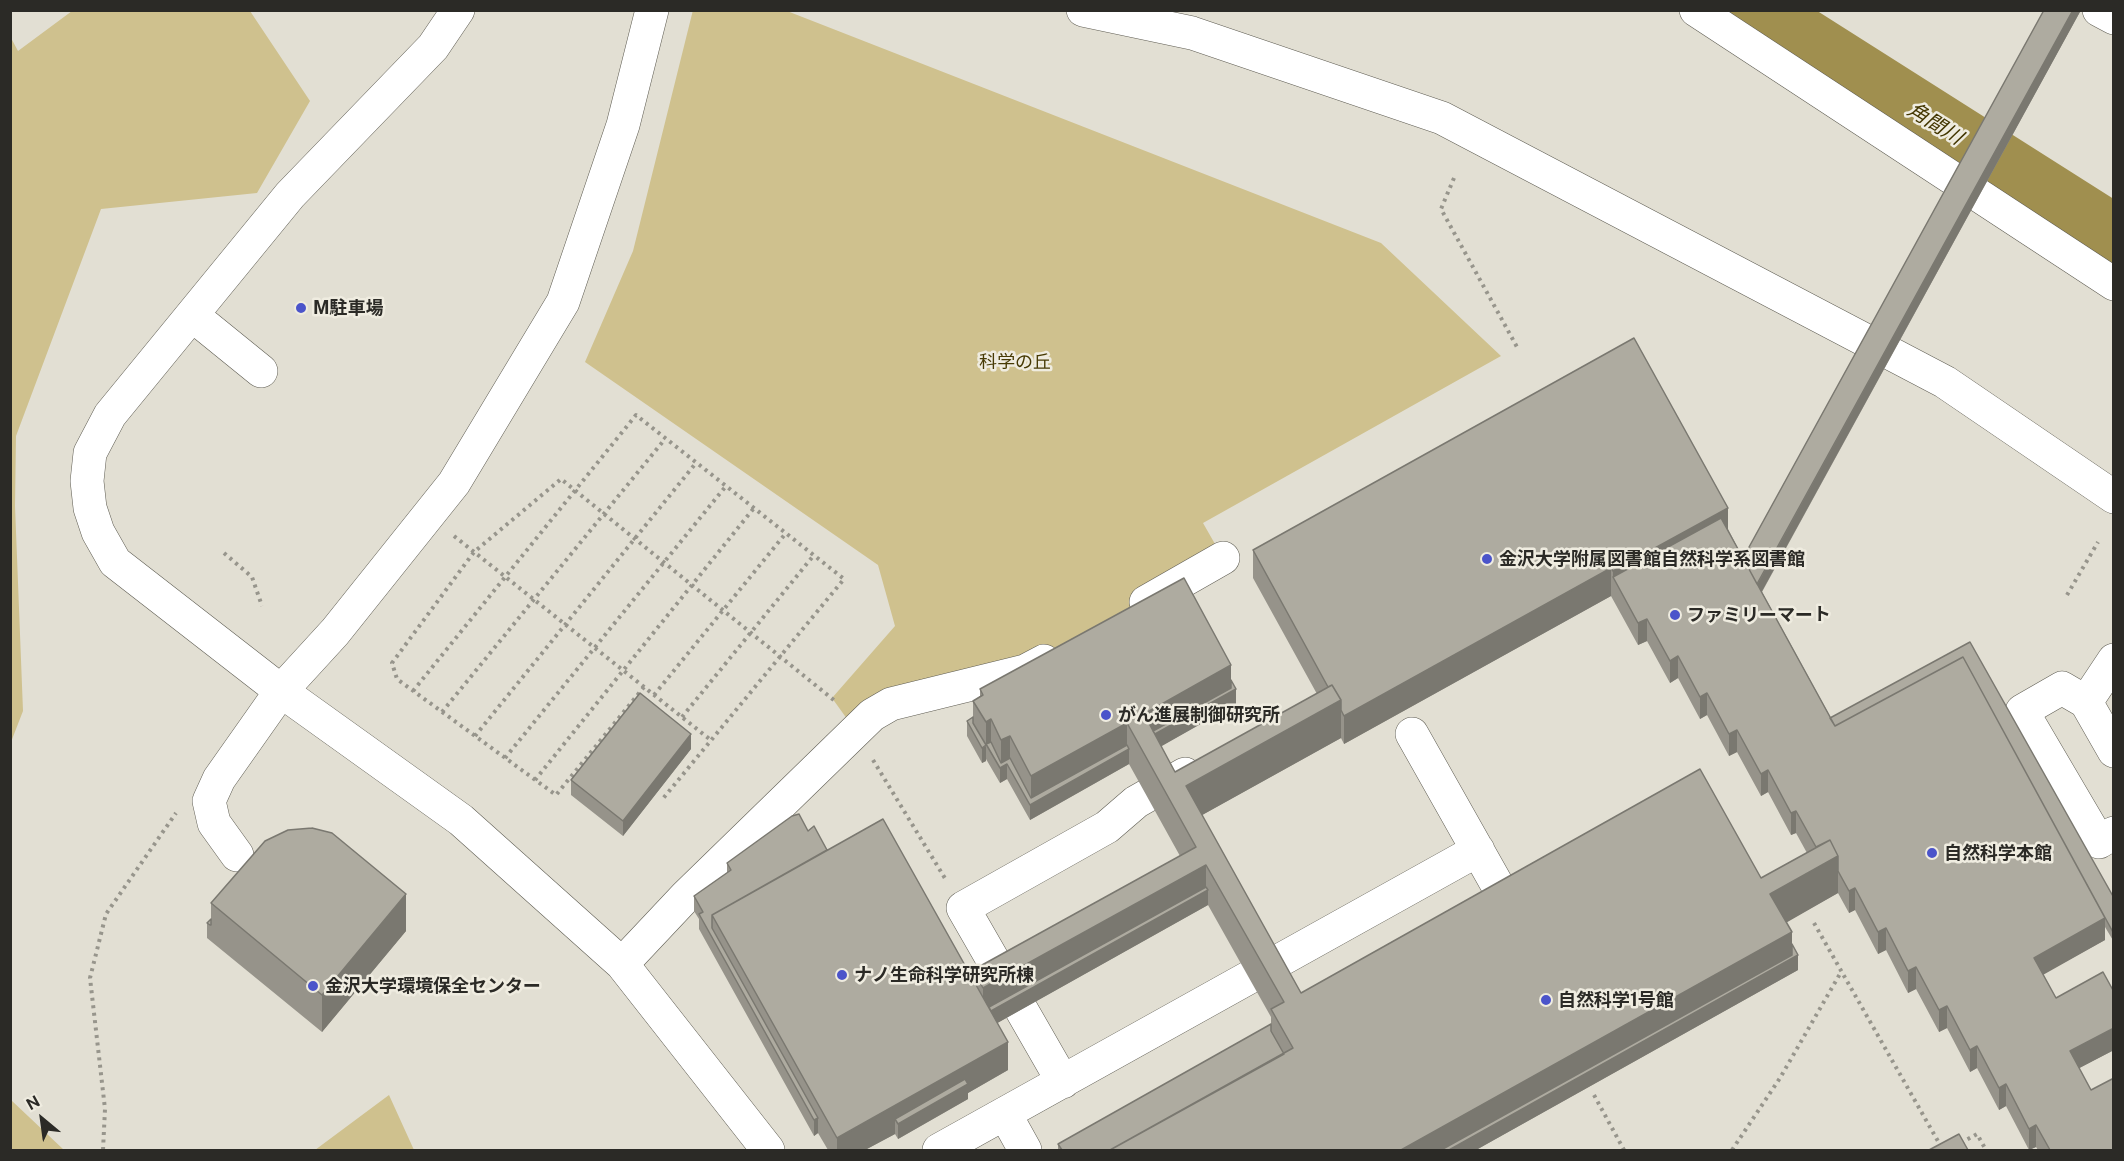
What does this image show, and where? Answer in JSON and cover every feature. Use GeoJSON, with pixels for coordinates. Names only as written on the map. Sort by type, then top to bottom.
{"type":"FeatureCollection","features":[{"type":"Feature","properties":{"kind":"street"},"geometry":{"type":"LineString","coordinates":[[458,10],[433,47],[290,195],[100,431],[90,453],[87,481],[90,508],[98,532],[116,562],[281,691],[461,820],[622,964],[768,1150]]}},
{"type":"Feature","properties":{"kind":"street"},"geometry":{"type":"LineString","coordinates":[[237,855],[214,823],[209,801],[219,779],[281,691],[335,632],[454,483],[563,302],[623,125],[652,10]]}},
{"type":"Feature","properties":{"kind":"street"},"geometry":{"type":"LineString","coordinates":[[1083,10],[1191,33],[1442,118],[1945,382],[2114,497]]}},
{"type":"Feature","properties":{"kind":"street"},"geometry":{"type":"LineString","coordinates":[[1696,10],[2114,284]]}},
{"type":"Feature","properties":{"kind":"street"},"geometry":{"type":"LineString","coordinates":[[2098,10],[2114,18]]}},
{"type":"Feature","properties":{"kind":"street"},"geometry":{"type":"LineString","coordinates":[[192,315],[261,371]]}},
{"type":"Feature","properties":{"kind":"street"},"geometry":{"type":"LineString","coordinates":[[1116,619],[1223,558]]}},
{"type":"Feature","properties":{"kind":"street"},"geometry":{"type":"LineString","coordinates":[[622,964],[686,896],[872,714],[891,704],[1025,671],[1066,648]]}},
{"type":"Feature","properties":{"kind":"street"},"geometry":{"type":"LineString","coordinates":[[2086,702],[2114,660]]}},
{"type":"Feature","properties":{"kind":"street"},"geometry":{"type":"LineString","coordinates":[[2114,751],[2086,702],[2062,688],[2022,711],[2099,842],[2114,833]]}},
{"type":"Feature","properties":{"kind":"street"},"geometry":{"type":"LineString","coordinates":[[1412,734],[1504,897]]}},
{"type":"Feature","properties":{"kind":"street"},"geometry":{"type":"LineString","coordinates":[[1064,1082],[963,908],[1107,827],[1136,802],[1215,757]]}},
{"type":"Feature","properties":{"kind":"street"},"geometry":{"type":"LineString","coordinates":[[939,1150],[1478,850]]}},
{"type":"Feature","properties":{"kind":"street"},"geometry":{"type":"LineString","coordinates":[[1005,1114],[1025,1150]]}},
{"type":"Feature","properties":{"kind":"path"},"geometry":{"type":"LineString","coordinates":[[1454,178],[1441,209],[1517,347]]}},
{"type":"Feature","properties":{"kind":"path"},"geometry":{"type":"LineString","coordinates":[[413,691],[636,415],[844,579],[661,801]]}},
{"type":"Feature","properties":{"kind":"path"},"geometry":{"type":"LineString","coordinates":[[442,712],[666,439]]}},
{"type":"Feature","properties":{"kind":"path"},"geometry":{"type":"LineString","coordinates":[[475,736],[696,463]]}},
{"type":"Feature","properties":{"kind":"path"},"geometry":{"type":"LineString","coordinates":[[644,687],[556,795],[397,679],[392,663],[474,552],[561,479],[832,698],[855,730],[963,908]]}},
{"type":"Feature","properties":{"kind":"path"},"geometry":{"type":"LineString","coordinates":[[505,758],[726,486]]}},
{"type":"Feature","properties":{"kind":"path"},"geometry":{"type":"LineString","coordinates":[[535,780],[754,508]]}},
{"type":"Feature","properties":{"kind":"path"},"geometry":{"type":"LineString","coordinates":[[428,515],[712,741]]}},
{"type":"Feature","properties":{"kind":"path"},"geometry":{"type":"LineString","coordinates":[[654,695],[786,533]]}},
{"type":"Feature","properties":{"kind":"path"},"geometry":{"type":"LineString","coordinates":[[2067,595],[2098,542]]}},
{"type":"Feature","properties":{"kind":"path"},"geometry":{"type":"LineString","coordinates":[[224,554],[252,577],[262,606]]}},
{"type":"Feature","properties":{"kind":"path"},"geometry":{"type":"LineString","coordinates":[[682,717],[814,555]]}},
{"type":"Feature","properties":{"kind":"path"},"geometry":{"type":"LineString","coordinates":[[103,1150],[105,1109],[90,978],[106,914],[177,810]]}},
{"type":"Feature","properties":{"kind":"path"},"geometry":{"type":"LineString","coordinates":[[1814,923],[1943,1150]]}},
{"type":"Feature","properties":{"kind":"path"},"geometry":{"type":"LineString","coordinates":[[1732,1150],[1780,1078],[1842,972]]}},
{"type":"Feature","properties":{"kind":"path"},"geometry":{"type":"LineString","coordinates":[[1594,1095],[1624,1150]]}},
{"type":"Feature","properties":{"kind":"path"},"geometry":{"type":"LineString","coordinates":[[1957,1145],[1977,1134],[1986,1150]]}},
{"type":"Feature","properties":{"kind":"green space","name":"科学の丘"},"geometry":{"type":"Polygon","coordinates":[[[693,10],[787,11],[1381,243],[1501,356],[1203,523],[1223,558],[1025,671],[855,730],[832,698],[895,626],[878,565],[585,362],[633,251],[693,10]]]}},
{"type":"Feature","properties":{"kind":"green space"},"geometry":{"type":"Polygon","coordinates":[[[72,11],[250,11],[310,101],[257,193],[101,209],[16,436],[15,506],[23,711],[11,742],[11,38],[18,51],[72,11]]]}},
{"type":"Feature","properties":{"kind":"green space"},"geometry":{"type":"Polygon","coordinates":[[[389,1095],[414,1150],[315,1150],[389,1095]]]}},
{"type":"Feature","properties":{"kind":"green space"},"geometry":{"type":"Polygon","coordinates":[[[11,1100],[64,1150],[11,1150],[11,1100]]]}},
{"type":"Feature","properties":{"kind":"building"},"geometry":{"type":"Polygon","coordinates":[[[2044,10],[2073,10],[1757,584],[1743,558],[2044,10]]]}},
{"type":"Feature","properties":{"kind":"building","name":"金沢大学附属図書館自然科学系図書館"},"geometry":{"type":"Polygon","coordinates":[[[1634,338],[1728,508],[1613,571],[1611,568],[1344,716],[1341,710],[1341,700],[1332,685],[1328,687],[1253,550],[1634,338]]]}},
{"type":"Feature","properties":{"kind":"building","name":"自然科学本館"},"geometry":{"type":"Polygon","coordinates":[[[1721,518],[1835,726],[1963,657],[2105,918],[2034,958],[2056,998],[2103,972],[2114,992],[2114,1028],[2070,1051],[2091,1090],[2114,1078],[2114,1150],[2050,1150],[2036,1125],[2029,1129],[2006,1084],[1999,1088],[1977,1046],[1970,1050],[1947,1006],[1939,1010],[1916,967],[1908,971],[1886,928],[1878,932],[1855,888],[1849,891],[1838,871],[1838,856],[1830,840],[1816,847],[1796,811],[1791,813],[1768,770],[1761,774],[1737,730],[1729,734],[1707,693],[1700,697],[1678,656],[1670,661],[1647,619],[1638,623],[1613,577],[1721,518]]]}},
{"type":"Feature","properties":{"kind":"building"},"geometry":{"type":"Polygon","coordinates":[[[1184,578],[1231,665],[1144,714],[1175,772],[1332,685],[1341,700],[1186,786],[1301,993],[1700,769],[1761,878],[1830,840],[1838,856],[1770,894],[1792,932],[1401,1150],[1110,1150],[1293,1048],[1271,1009],[1284,1002],[1206,865],[983,988],[973,970],[1196,847],[1127,723],[1031,776],[1010,736],[1001,740],[991,719],[986,722],[973,701],[983,695],[980,689],[1184,578]]]}},
{"type":"Feature","properties":{"kind":"building"},"geometry":{"type":"Polygon","coordinates":[[[1970,642],[2114,898],[2114,934],[1963,657],[1835,726],[1830,718],[1970,642]]]}},
{"type":"Feature","properties":{"kind":"building"},"geometry":{"type":"Polygon","coordinates":[[[1231,680],[1236,689],[1155,734],[1153,731],[1231,688],[1231,680]]]}},
{"type":"Feature","properties":{"kind":"building"},"geometry":{"type":"Polygon","coordinates":[[[640,693],[691,734],[623,821],[571,780],[640,693]]]}},
{"type":"Feature","properties":{"kind":"building"},"geometry":{"type":"Polygon","coordinates":[[[973,717],[973,723],[986,745],[982,748],[967,721],[973,717]]]}},
{"type":"Feature","properties":{"kind":"building"},"geometry":{"type":"Polygon","coordinates":[[[991,742],[1001,763],[1010,758],[1031,798],[1127,745],[1129,749],[1030,805],[1007,764],[1000,768],[986,744],[991,742]]]}},
{"type":"Feature","properties":{"kind":"building"},"geometry":{"type":"Polygon","coordinates":[[[799,814],[808,831],[814,826],[827,850],[712,915],[712,928],[818,1118],[814,1120],[699,914],[703,912],[694,896],[731,870],[727,863],[792,816],[799,814]]]}},
{"type":"Feature","properties":{"kind":"building","name":"ナノ生命科学研究所棟"},"geometry":{"type":"Polygon","coordinates":[[[883,819],[1008,1042],[837,1138],[712,915],[883,819]]]}},
{"type":"Feature","properties":{"kind":"building","name":"金沢大学環境保全センター"},"geometry":{"type":"Polygon","coordinates":[[[312,828],[332,833],[406,894],[322,995],[211,903],[265,841],[288,830],[312,828]]]}},
{"type":"Feature","properties":{"kind":"building"},"geometry":{"type":"Polygon","coordinates":[[[1206,887],[1208,890],[991,1011],[989,1007],[1206,887]]]}},
{"type":"Feature","properties":{"kind":"building"},"geometry":{"type":"Polygon","coordinates":[[[1792,944],[1798,955],[1449,1150],[1441,1150],[1792,955],[1792,944]]]}},
{"type":"Feature","properties":{"kind":"building"},"geometry":{"type":"Polygon","coordinates":[[[1271,1024],[1271,1031],[1284,1054],[1110,1150],[1062,1150],[1058,1144],[1271,1024]]]}},
{"type":"Feature","properties":{"kind":"building"},"geometry":{"type":"Polygon","coordinates":[[[965,1079],[968,1084],[898,1124],[895,1119],[965,1079]]]}},
{"type":"Feature","properties":{"kind":"building"},"geometry":{"type":"Polygon","coordinates":[[[1959,1134],[1968,1150],[1929,1150],[1959,1134]]]}},
{"type":"Feature","properties":{"kind":"waterway","name":"角間川"},"geometry":{"type":"LineString","coordinates":[[1756,10],[2114,237]]}},
{"type":"Feature","properties":{"kind":"place","name":"M駐車場"},"geometry":{"type":"Point","coordinates":[301,308]}},
{"type":"Feature","properties":{"kind":"place","name":"金沢大学附属図書館自然科学系図書館"},"geometry":{"type":"Point","coordinates":[1487,559]}},
{"type":"Feature","properties":{"kind":"place","name":"ファミリーマート"},"geometry":{"type":"Point","coordinates":[1675,615]}},
{"type":"Feature","properties":{"kind":"place","name":"がん進展制御研究所"},"geometry":{"type":"Point","coordinates":[1106,715]}},
{"type":"Feature","properties":{"kind":"place","name":"自然科学本館"},"geometry":{"type":"Point","coordinates":[1932,853]}},
{"type":"Feature","properties":{"kind":"place","name":"ナノ生命科学研究所棟"},"geometry":{"type":"Point","coordinates":[842,975]}},
{"type":"Feature","properties":{"kind":"place","name":"金沢大学環境保全センター"},"geometry":{"type":"Point","coordinates":[313,986]}},
{"type":"Feature","properties":{"kind":"place","name":"自然科学1号館"},"geometry":{"type":"Point","coordinates":[1546,1000]}}]}
